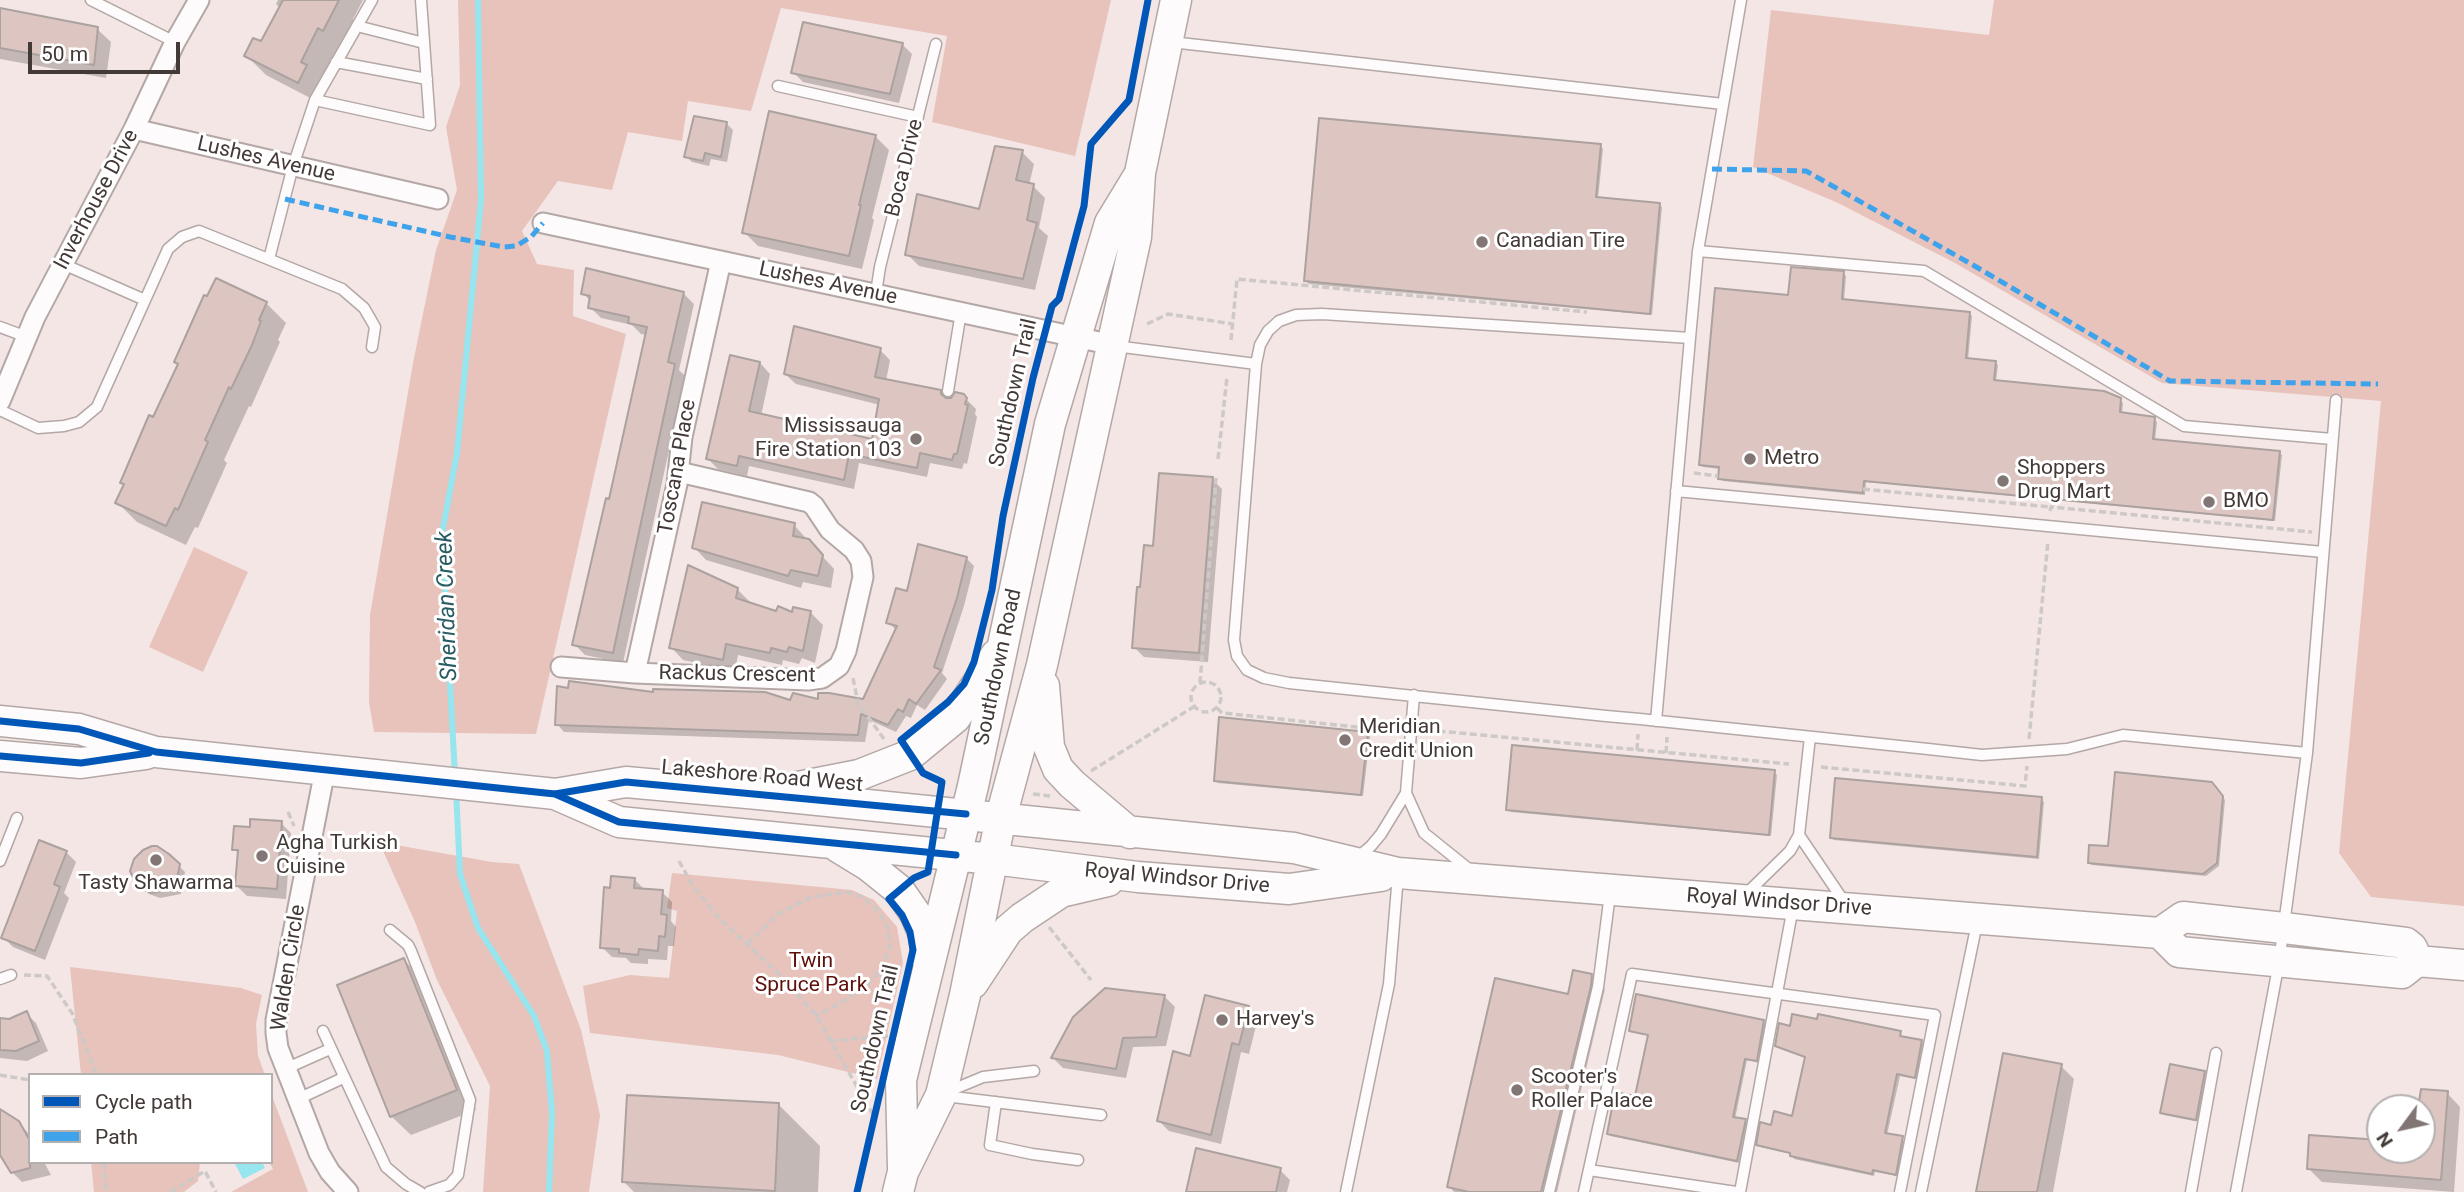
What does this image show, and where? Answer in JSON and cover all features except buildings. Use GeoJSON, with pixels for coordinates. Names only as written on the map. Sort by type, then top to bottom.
{"type":"FeatureCollection","features":[{"type":"Feature","properties":{"kind":"main road","name":"Southdown Road"},"geometry":{"type":"LineString","coordinates":[[901,1182],[941,1095],[965,995],[1001,817],[1042,665],[1136,237],[1140,173],[1176,0]]}},
{"type":"Feature","properties":{"kind":"main road","name":"Southdown Road"},"geometry":{"type":"LineString","coordinates":[[901,1182],[901,1080],[967,814],[1050,424],[1110,223],[1140,173]]}},
{"type":"Feature","properties":{"kind":"main road"},"geometry":{"type":"LineString","coordinates":[[758,794],[859,775],[910,755],[954,718],[1005,640]]}},
{"type":"Feature","properties":{"kind":"main road"},"geometry":{"type":"LineString","coordinates":[[1042,665],[1049,747],[1058,769],[1130,833]]}},
{"type":"Feature","properties":{"kind":"main road","name":"Lakeshore Road West"},"geometry":{"type":"LineString","coordinates":[[0,720],[79,729],[156,752],[502,789],[555,794],[626,782],[1001,817]]}},
{"type":"Feature","properties":{"kind":"main road","name":"Lakeshore Road West"},"geometry":{"type":"LineString","coordinates":[[0,756],[81,763],[156,752]]}},
{"type":"Feature","properties":{"kind":"main road","name":"Lakeshore Road West"},"geometry":{"type":"LineString","coordinates":[[555,794],[619,822],[956,855]]}},
{"type":"Feature","properties":{"kind":"main road","name":"Royal Windsor Drive"},"geometry":{"type":"LineString","coordinates":[[1001,817],[1130,833],[1294,848],[1398,873],[2160,933]]}},
{"type":"Feature","properties":{"kind":"main road"},"geometry":{"type":"LineString","coordinates":[[831,843],[869,866],[899,890],[915,914],[925,937],[926,974]]}},
{"type":"Feature","properties":{"kind":"main road","name":"Royal Windsor Drive"},"geometry":{"type":"LineString","coordinates":[[956,855],[1138,877],[1289,889],[1398,873]]}},
{"type":"Feature","properties":{"kind":"main road"},"geometry":{"type":"LineString","coordinates":[[965,995],[1008,930],[1022,918],[1061,892],[1092,883],[1138,877]]}},
{"type":"Feature","properties":{"kind":"main road"},"geometry":{"type":"LineString","coordinates":[[2417,961],[2412,948],[2406,943],[2284,928],[2183,917],[2160,933],[2179,952],[2402,973],[2417,961],[2464,965]]}},
{"type":"Feature","properties":{"kind":"street","name":"Inverhouse Drive"},"geometry":{"type":"LineString","coordinates":[[0,401],[27,337],[63,264],[198,0]]}},
{"type":"Feature","properties":{"kind":"street","name":"Lushes Avenue"},"geometry":{"type":"LineString","coordinates":[[134,129],[438,200]]}},
{"type":"Feature","properties":{"kind":"street","name":"Lushes Avenue"},"geometry":{"type":"LineString","coordinates":[[543,223],[1113,345]]}},
{"type":"Feature","properties":{"kind":"street","name":"Toscana Place"},"geometry":{"type":"LineString","coordinates":[[635,673],[679,472],[682,437],[721,261]]}},
{"type":"Feature","properties":{"kind":"street","name":"Rackus Crescent"},"geometry":{"type":"LineString","coordinates":[[561,667],[635,673],[808,680],[822,678],[835,671],[843,660],[863,577],[861,561],[854,550],[830,530],[809,502],[679,472]]}},
{"type":"Feature","properties":{"kind":"street","name":"Walden Circle"},"geometry":{"type":"LineString","coordinates":[[325,770],[276,1020],[276,1041],[322,1159],[348,1192]]}},
{"type":"Feature","properties":{"kind":"lane"},"geometry":{"type":"LineString","coordinates":[[91,0],[175,42]]}},
{"type":"Feature","properties":{"kind":"lane"},"geometry":{"type":"LineString","coordinates":[[269,259],[293,166],[315,100],[372,0]]}},
{"type":"Feature","properties":{"kind":"lane"},"geometry":{"type":"LineString","coordinates":[[315,100],[430,125],[421,0]]}},
{"type":"Feature","properties":{"kind":"lane"},"geometry":{"type":"LineString","coordinates":[[1656,721],[1698,251],[1741,0]]}},
{"type":"Feature","properties":{"kind":"lane"},"geometry":{"type":"LineString","coordinates":[[357,26],[424,43]]}},
{"type":"Feature","properties":{"kind":"lane"},"geometry":{"type":"LineString","coordinates":[[1168,41],[1723,104]]}},
{"type":"Feature","properties":{"kind":"lane","name":"Boca Drive"},"geometry":{"type":"LineString","coordinates":[[876,293],[880,267],[936,44]]}},
{"type":"Feature","properties":{"kind":"lane"},"geometry":{"type":"LineString","coordinates":[[336,62],[427,79]]}},
{"type":"Feature","properties":{"kind":"lane"},"geometry":{"type":"LineString","coordinates":[[778,86],[918,117]]}},
{"type":"Feature","properties":{"kind":"lane"},"geometry":{"type":"LineString","coordinates":[[0,410],[38,428],[79,422],[97,407],[167,248],[182,237],[199,231],[342,289],[364,308],[375,327],[372,347]]}},
{"type":"Feature","properties":{"kind":"lane"},"geometry":{"type":"LineString","coordinates":[[1698,251],[1924,271],[2184,426],[2332,439]]}},
{"type":"Feature","properties":{"kind":"lane"},"geometry":{"type":"LineString","coordinates":[[63,264],[145,300]]}},
{"type":"Feature","properties":{"kind":"lane"},"geometry":{"type":"LineString","coordinates":[[948,391],[961,312]]}},
{"type":"Feature","properties":{"kind":"lane"},"geometry":{"type":"LineString","coordinates":[[1690,338],[1332,315],[1297,315],[1279,321],[1268,331],[1260,345],[1256,364],[1234,640],[1237,656],[1247,670],[1264,678],[1982,755],[2067,750],[2123,735],[2307,753]]}},
{"type":"Feature","properties":{"kind":"lane"},"geometry":{"type":"LineString","coordinates":[[0,327],[27,337]]}},
{"type":"Feature","properties":{"kind":"lane"},"geometry":{"type":"LineString","coordinates":[[1113,345],[1256,364]]}},
{"type":"Feature","properties":{"kind":"lane"},"geometry":{"type":"LineString","coordinates":[[2236,1192],[2279,962],[2307,753],[2336,400]]}},
{"type":"Feature","properties":{"kind":"lane"},"geometry":{"type":"LineString","coordinates":[[1676,491],[2323,552]]}},
{"type":"Feature","properties":{"kind":"lane"},"geometry":{"type":"LineString","coordinates":[[1352,862],[1371,846],[1393,817],[1406,793],[1414,695]]}},
{"type":"Feature","properties":{"kind":"lane"},"geometry":{"type":"LineString","coordinates":[[1740,900],[1790,850],[1799,835],[1810,737]]}},
{"type":"Feature","properties":{"kind":"lane"},"geometry":{"type":"LineString","coordinates":[[1406,793],[1424,833],[1485,880]]}},
{"type":"Feature","properties":{"kind":"lane"},"geometry":{"type":"LineString","coordinates":[[0,861],[17,818]]}},
{"type":"Feature","properties":{"kind":"lane"},"geometry":{"type":"LineString","coordinates":[[1799,835],[1850,909]]}},
{"type":"Feature","properties":{"kind":"lane"},"geometry":{"type":"LineString","coordinates":[[1346,1192],[1389,984],[1398,873]]}},
{"type":"Feature","properties":{"kind":"lane"},"geometry":{"type":"LineString","coordinates":[[1549,1192],[1598,987],[1610,890]]}},
{"type":"Feature","properties":{"kind":"lane"},"geometry":{"type":"LineString","coordinates":[[1589,1170],[1738,1192],[1794,904]]}},
{"type":"Feature","properties":{"kind":"lane"},"geometry":{"type":"LineString","coordinates":[[1921,1192],[1978,919]]}},
{"type":"Feature","properties":{"kind":"lane"},"geometry":{"type":"LineString","coordinates":[[390,930],[408,945],[411,951],[470,1100],[458,1175],[449,1185],[429,1192]]}},
{"type":"Feature","properties":{"kind":"lane"},"geometry":{"type":"LineString","coordinates":[[1584,1192],[1632,974],[1935,1015],[1900,1192]]}},
{"type":"Feature","properties":{"kind":"lane"},"geometry":{"type":"LineString","coordinates":[[0,979],[11,975]]}},
{"type":"Feature","properties":{"kind":"lane"},"geometry":{"type":"LineString","coordinates":[[323,1031],[386,1167],[421,1192]]}},
{"type":"Feature","properties":{"kind":"lane"},"geometry":{"type":"LineString","coordinates":[[285,1069],[330,1049]]}},
{"type":"Feature","properties":{"kind":"lane"},"geometry":{"type":"LineString","coordinates":[[2192,1192],[2216,1053]]}},
{"type":"Feature","properties":{"kind":"lane"},"geometry":{"type":"LineString","coordinates":[[941,1095],[983,1077],[1034,1071]]}},
{"type":"Feature","properties":{"kind":"lane"},"geometry":{"type":"LineString","coordinates":[[298,1099],[343,1078]]}},
{"type":"Feature","properties":{"kind":"lane"},"geometry":{"type":"LineString","coordinates":[[941,1095],[1101,1115]]}},
{"type":"Feature","properties":{"kind":"lane"},"geometry":{"type":"LineString","coordinates":[[996,1102],[990,1145],[1077,1160]]}},
{"type":"Feature","properties":{"kind":"path"},"geometry":{"type":"LineString","coordinates":[[1231,340],[1237,279],[1587,312]]}},
{"type":"Feature","properties":{"kind":"path"},"geometry":{"type":"LineString","coordinates":[[1147,324],[1168,314],[1233,324]]}},
{"type":"Feature","properties":{"kind":"path"},"geometry":{"type":"LineString","coordinates":[[1218,459],[1227,377]]}},
{"type":"Feature","properties":{"kind":"path"},"geometry":{"type":"LineString","coordinates":[[1691,476],[1691,473],[1718,475]]}},
{"type":"Feature","properties":{"kind":"path"},"geometry":{"type":"LineString","coordinates":[[1200,683],[1211,682],[1219,688],[1222,698],[1217,708],[1203,712],[1195,706],[1192,693],[1200,683],[1216,478]]}},
{"type":"Feature","properties":{"kind":"path"},"geometry":{"type":"LineString","coordinates":[[1863,489],[2050,509],[2324,533]]}},
{"type":"Feature","properties":{"kind":"path"},"geometry":{"type":"LineString","coordinates":[[2029,739],[2048,539]]}},
{"type":"Feature","properties":{"kind":"path"},"geometry":{"type":"LineString","coordinates":[[851,670],[858,703],[889,745]]}},
{"type":"Feature","properties":{"kind":"path"},"geometry":{"type":"LineString","coordinates":[[1081,777],[1195,706]]}},
{"type":"Feature","properties":{"kind":"path"},"geometry":{"type":"LineString","coordinates":[[1217,708],[1222,713],[1366,728]]}},
{"type":"Feature","properties":{"kind":"path"},"geometry":{"type":"LineString","coordinates":[[1387,727],[1396,727]]}},
{"type":"Feature","properties":{"kind":"path"},"geometry":{"type":"LineString","coordinates":[[1428,730],[1789,764]]}},
{"type":"Feature","properties":{"kind":"path"},"geometry":{"type":"LineString","coordinates":[[1637,750],[1639,730]]}},
{"type":"Feature","properties":{"kind":"path"},"geometry":{"type":"LineString","coordinates":[[1666,752],[1668,732]]}},
{"type":"Feature","properties":{"kind":"path"},"geometry":{"type":"LineString","coordinates":[[1817,767],[2025,786],[2027,766]]}},
{"type":"Feature","properties":{"kind":"path"},"geometry":{"type":"LineString","coordinates":[[923,773],[942,782],[939,799]]}},
{"type":"Feature","properties":{"kind":"path"},"geometry":{"type":"LineString","coordinates":[[1024,793],[1051,796]]}},
{"type":"Feature","properties":{"kind":"path"},"geometry":{"type":"LineString","coordinates":[[679,861],[693,886],[717,916],[780,975],[816,1016],[876,1118]]}},
{"type":"Feature","properties":{"kind":"path"},"geometry":{"type":"LineString","coordinates":[[747,944],[778,914],[811,897],[846,892],[863,897],[877,910],[888,928],[890,947],[884,964],[873,979],[859,990],[816,1016]]}},
{"type":"Feature","properties":{"kind":"path"},"geometry":{"type":"LineString","coordinates":[[1049,926],[1091,981]]}},
{"type":"Feature","properties":{"kind":"path"},"geometry":{"type":"LineString","coordinates":[[11,975],[47,976],[72,1013],[96,1073]]}},
{"type":"Feature","properties":{"kind":"path"},"geometry":{"type":"LineString","coordinates":[[830,1041],[895,1036]]}},
{"type":"Feature","properties":{"kind":"path"},"geometry":{"type":"LineString","coordinates":[[0,1075],[28,1080]]}},
{"type":"Feature","properties":{"kind":"path"},"geometry":{"type":"LineString","coordinates":[[104,1164],[106,1192]]}},
{"type":"Feature","properties":{"kind":"path"},"geometry":{"type":"LineString","coordinates":[[170,1192],[205,1171],[216,1192]]}},
{"type":"Feature","properties":{"kind":"green space"},"geometry":{"type":"Polygon","coordinates":[[[458,0],[1111,0],[1075,156],[932,122],[947,36],[781,8],[751,111],[688,101],[682,141],[628,132],[612,190],[558,181],[522,231],[537,264],[574,270],[573,316],[626,334],[536,734],[374,732],[369,702],[370,615],[413,363],[436,250],[457,190],[446,127],[460,85],[458,0]]]}},
{"type":"Feature","properties":{"kind":"green space"},"geometry":{"type":"Polygon","coordinates":[[[1994,0],[2464,0],[2464,906],[2371,897],[2339,853],[2381,401],[2162,383],[1955,263],[1838,203],[1753,167],[1771,10],[1989,35],[1994,0]]]}},
{"type":"Feature","properties":{"kind":"green space"},"geometry":{"type":"Polygon","coordinates":[[[194,547],[248,572],[203,672],[149,647],[194,547]]]}},
{"type":"Feature","properties":{"kind":"green space"},"geometry":{"type":"Polygon","coordinates":[[[379,842],[492,862],[519,864],[581,1030],[600,1115],[589,1192],[483,1192],[490,1086],[437,980],[415,922],[379,842]]]}},
{"type":"Feature","properties":{"kind":"green space","name":"Twin Spruce Park"},"geometry":{"type":"Polygon","coordinates":[[[672,873],[852,890],[874,900],[897,927],[903,963],[877,1079],[778,1055],[590,1033],[583,986],[630,975],[669,978],[677,911],[667,908],[672,873]]]}},
{"type":"Feature","properties":{"kind":"green space"},"geometry":{"type":"Polygon","coordinates":[[[70,967],[241,988],[262,995],[256,1024],[258,1056],[264,1073],[81,1073],[70,967]]]}},
{"type":"Feature","properties":{"kind":"green space"},"geometry":{"type":"Polygon","coordinates":[[[273,1098],[308,1192],[231,1192],[273,1169],[270,1164],[273,1164],[273,1098]]]}},
{"type":"Feature","properties":{"kind":"green space"},"geometry":{"type":"Polygon","coordinates":[[[91,1164],[200,1164],[198,1181],[184,1192],[94,1192],[91,1164]]]}},
{"type":"Feature","properties":{"kind":"water"},"geometry":{"type":"Polygon","coordinates":[[[235,1164],[263,1164],[265,1168],[243,1179],[235,1164]]]}},
{"type":"Feature","properties":{"kind":"waterway","name":"Sheridan Creek"},"geometry":{"type":"LineString","coordinates":[[455,776],[442,533],[457,453],[481,200],[478,0]]}},
{"type":"Feature","properties":{"kind":"waterway","name":"Sheridan Creek"},"geometry":{"type":"LineString","coordinates":[[456,790],[460,874],[478,928],[534,1016],[547,1051],[552,1113],[549,1192]]}},
{"type":"Feature","properties":{"kind":"marked path"},"geometry":{"type":"LineString","coordinates":[[1712,169],[1806,171],[2170,381],[2378,384]]}},
{"type":"Feature","properties":{"kind":"marked path"},"geometry":{"type":"LineString","coordinates":[[285,199],[504,247],[516,246],[531,237],[543,223]]}},
{"type":"Feature","properties":{"kind":"cycle path","name":"Southdown Trail"},"geometry":{"type":"LineString","coordinates":[[857,1192],[913,950],[910,932],[902,915],[889,899],[914,878],[928,872],[942,782],[923,773],[901,740],[948,702],[964,684],[974,662],[992,590],[1003,516],[1033,378],[1052,306],[1059,299],[1084,206],[1091,144],[1129,100],[1148,0]]}},
{"type":"Feature","properties":{"kind":"cycle path"},"geometry":{"type":"LineString","coordinates":[[0,721],[79,729],[156,752],[555,794],[626,782],[966,814]]}},
{"type":"Feature","properties":{"kind":"cycle path"},"geometry":{"type":"LineString","coordinates":[[0,756],[81,763],[149,753]]}},
{"type":"Feature","properties":{"kind":"cycle path"},"geometry":{"type":"LineString","coordinates":[[555,794],[619,822],[956,855]]}},
{"type":"Feature","properties":{"kind":"place","name":"Canadian Tire"},"geometry":{"type":"Point","coordinates":[1482,242]}},
{"type":"Feature","properties":{"kind":"place","name":"Mississauga Fire Station 103"},"geometry":{"type":"Point","coordinates":[916,439]}},
{"type":"Feature","properties":{"kind":"place","name":"Metro"},"geometry":{"type":"Point","coordinates":[1750,459]}},
{"type":"Feature","properties":{"kind":"place","name":"Shoppers Drug Mart"},"geometry":{"type":"Point","coordinates":[2003,481]}},
{"type":"Feature","properties":{"kind":"place","name":"BMO"},"geometry":{"type":"Point","coordinates":[2209,502]}},
{"type":"Feature","properties":{"kind":"place","name":"Meridian Credit Union"},"geometry":{"type":"Point","coordinates":[1345,740]}},
{"type":"Feature","properties":{"kind":"place","name":"Agha Turkish Cuisine"},"geometry":{"type":"Point","coordinates":[262,856]}},
{"type":"Feature","properties":{"kind":"place","name":"Tasty Shawarma"},"geometry":{"type":"Point","coordinates":[156,860]}},
{"type":"Feature","properties":{"kind":"place","name":"Harvey's"},"geometry":{"type":"Point","coordinates":[1222,1020]}},
{"type":"Feature","properties":{"kind":"place","name":"Scooter's Roller Palace"},"geometry":{"type":"Point","coordinates":[1517,1090]}}]}
